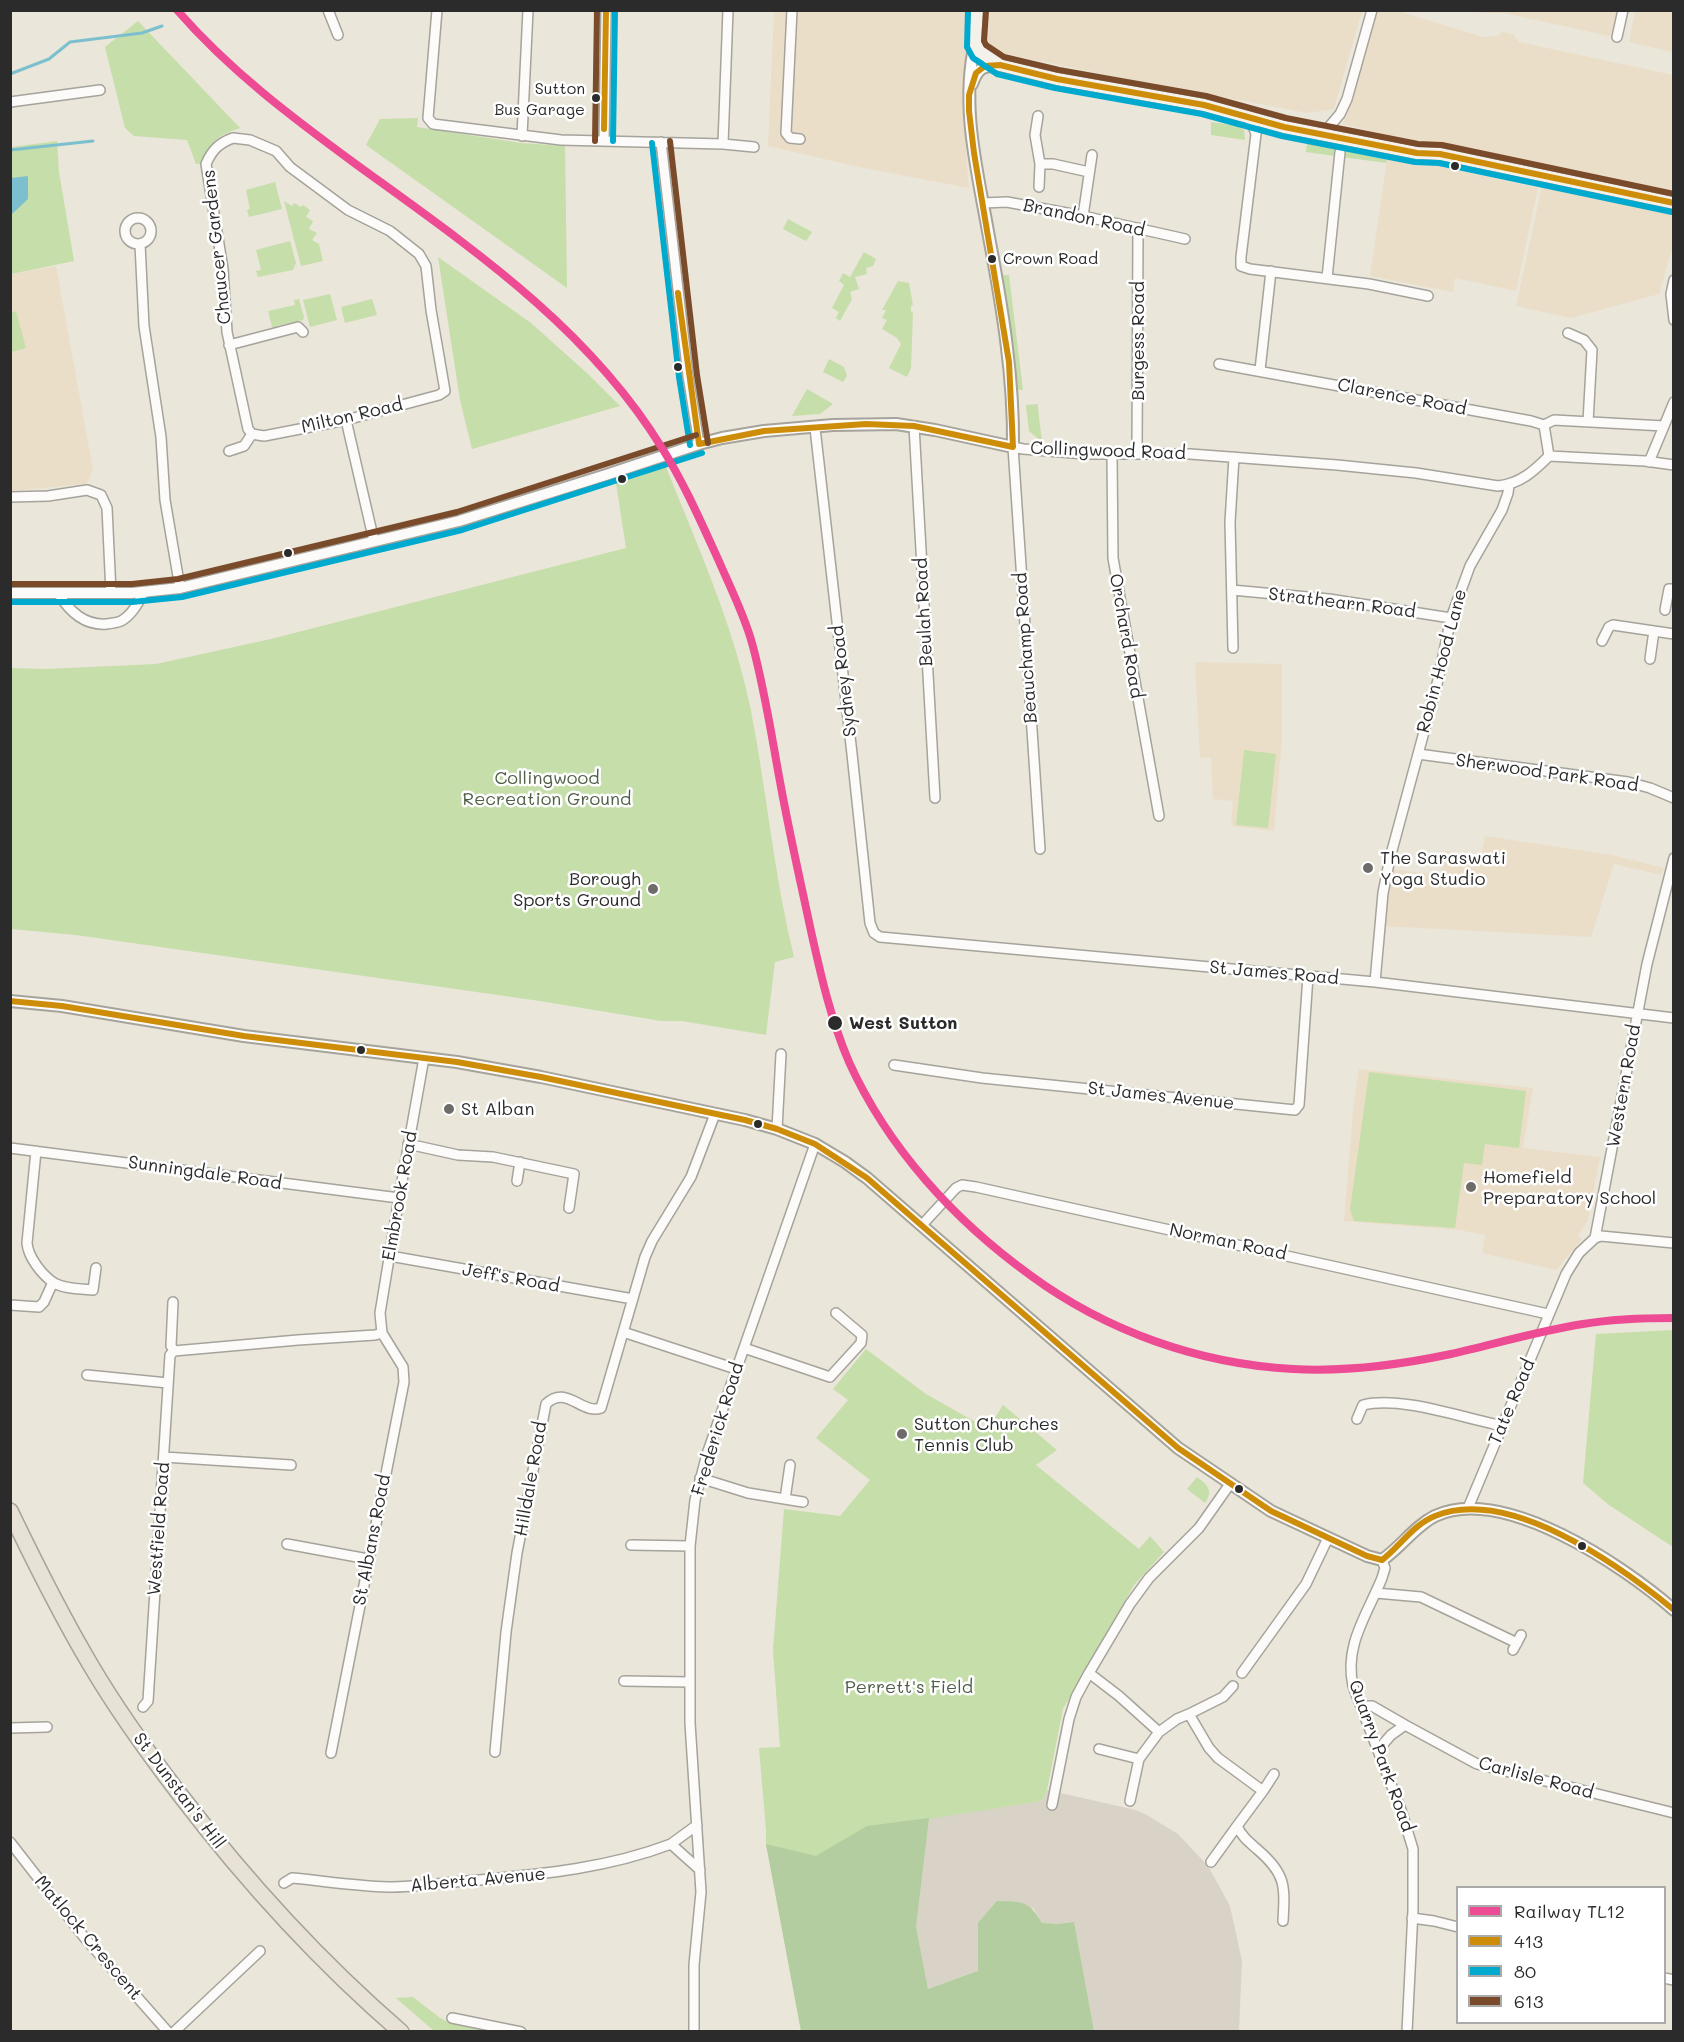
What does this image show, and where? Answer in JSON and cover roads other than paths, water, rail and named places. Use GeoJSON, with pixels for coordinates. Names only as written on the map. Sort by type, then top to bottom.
{"type":"FeatureCollection","features":[{"type":"Feature","properties":{"kind":"highway","name":"St Dunstan's Hill"},"geometry":{"type":"LineString","coordinates":[[10,1511],[90,1664],[167,1778],[220,1847],[294,1930],[333,1970],[401,2031]]}},
{"type":"Feature","properties":{"kind":"main road"},"geometry":{"type":"LineString","coordinates":[[976,10],[975,42],[979,51],[1000,65],[1057,79],[1204,105],[1323,134],[1417,153],[1440,154],[1674,203]]}},
{"type":"Feature","properties":{"kind":"street"},"geometry":{"type":"LineString","coordinates":[[328,10],[338,35]]}},
{"type":"Feature","properties":{"kind":"street"},"geometry":{"type":"LineString","coordinates":[[437,10],[429,122],[433,124],[561,140],[723,144],[754,147]]}},
{"type":"Feature","properties":{"kind":"street"},"geometry":{"type":"LineString","coordinates":[[522,136],[528,10]]}},
{"type":"Feature","properties":{"kind":"street"},"geometry":{"type":"LineString","coordinates":[[604,141],[606,10]]}},
{"type":"Feature","properties":{"kind":"street"},"geometry":{"type":"LineString","coordinates":[[723,144],[728,10]]}},
{"type":"Feature","properties":{"kind":"street"},"geometry":{"type":"LineString","coordinates":[[792,10],[786,133],[790,138],[800,140]]}},
{"type":"Feature","properties":{"kind":"street"},"geometry":{"type":"LineString","coordinates":[[1323,134],[1343,108],[1372,10]]}},
{"type":"Feature","properties":{"kind":"street"},"geometry":{"type":"LineString","coordinates":[[1617,37],[1623,10]]}},
{"type":"Feature","properties":{"kind":"street"},"geometry":{"type":"LineString","coordinates":[[975,42],[971,60],[969,94],[971,132],[1006,344],[1012,399],[1013,447]]}},
{"type":"Feature","properties":{"kind":"street"},"geometry":{"type":"LineString","coordinates":[[969,94],[976,73],[985,66],[1000,65]]}},
{"type":"Feature","properties":{"kind":"street"},"geometry":{"type":"LineString","coordinates":[[10,102],[100,90]]}},
{"type":"Feature","properties":{"kind":"street"},"geometry":{"type":"LineString","coordinates":[[1038,116],[1035,135],[1040,164],[1039,187]]}},
{"type":"Feature","properties":{"kind":"street"},"geometry":{"type":"LineString","coordinates":[[1250,118],[1256,134],[1240,262],[1242,266],[1428,296]]}},
{"type":"Feature","properties":{"kind":"street","name":"Chaucer Gardens"},"geometry":{"type":"LineString","coordinates":[[255,435],[248,429],[229,345],[223,269],[206,164],[210,154],[222,142],[233,138],[250,140],[276,151],[290,167],[348,210],[390,231],[419,254],[426,266],[445,391]]}},
{"type":"Feature","properties":{"kind":"street"},"geometry":{"type":"LineString","coordinates":[[661,142],[688,376],[699,444]]}},
{"type":"Feature","properties":{"kind":"street"},"geometry":{"type":"LineString","coordinates":[[1327,278],[1340,152]]}},
{"type":"Feature","properties":{"kind":"street"},"geometry":{"type":"LineString","coordinates":[[1083,216],[1092,155]]}},
{"type":"Feature","properties":{"kind":"street"},"geometry":{"type":"LineString","coordinates":[[1040,164],[1053,164],[1089,172]]}},
{"type":"Feature","properties":{"kind":"street","name":"Brandon Road"},"geometry":{"type":"LineString","coordinates":[[982,202],[1007,202],[1083,216],[1185,240]]}},
{"type":"Feature","properties":{"kind":"street","name":"Burgess Road"},"geometry":{"type":"LineString","coordinates":[[1137,454],[1138,228]]}},
{"type":"Feature","properties":{"kind":"street"},"geometry":{"type":"LineString","coordinates":[[140,244],[144,326],[160,437],[166,507],[180,588]]}},
{"type":"Feature","properties":{"kind":"street"},"geometry":{"type":"LineString","coordinates":[[1260,370],[1271,271]]}},
{"type":"Feature","properties":{"kind":"street"},"geometry":{"type":"LineString","coordinates":[[1674,280],[1671,294],[1674,320]]}},
{"type":"Feature","properties":{"kind":"street"},"geometry":{"type":"LineString","coordinates":[[229,345],[298,327],[303,333]]}},
{"type":"Feature","properties":{"kind":"street"},"geometry":{"type":"LineString","coordinates":[[1568,333],[1584,340],[1592,351],[1588,423]]}},
{"type":"Feature","properties":{"kind":"street","name":"Clarence Road"},"geometry":{"type":"LineString","coordinates":[[1219,364],[1544,425],[1554,420],[1664,426]]}},
{"type":"Feature","properties":{"kind":"street","name":"Milton Road"},"geometry":{"type":"LineString","coordinates":[[255,435],[346,420],[439,395],[445,391]]}},
{"type":"Feature","properties":{"kind":"street"},"geometry":{"type":"LineString","coordinates":[[1649,462],[1674,402]]}},
{"type":"Feature","properties":{"kind":"street"},"geometry":{"type":"LineString","coordinates":[[346,420],[374,541]]}},
{"type":"Feature","properties":{"kind":"street","name":"Collingwood Road"},"geometry":{"type":"LineString","coordinates":[[10,593],[111,593],[180,588],[459,521],[699,444],[764,431],[866,424],[914,426],[1013,447],[1044,451],[1234,457],[1416,473],[1497,486],[1509,485]]}},
{"type":"Feature","properties":{"kind":"street"},"geometry":{"type":"LineString","coordinates":[[1544,425],[1550,456]]}},
{"type":"Feature","properties":{"kind":"street","name":"Beulah Road"},"geometry":{"type":"LineString","coordinates":[[914,426],[935,798]]}},
{"type":"Feature","properties":{"kind":"street","name":"Sydney Road"},"geometry":{"type":"LineString","coordinates":[[815,428],[870,923],[874,933]]}},
{"type":"Feature","properties":{"kind":"street"},"geometry":{"type":"LineString","coordinates":[[229,451],[244,446],[255,435]]}},
{"type":"Feature","properties":{"kind":"street","name":"Beauchamp Road"},"geometry":{"type":"LineString","coordinates":[[1013,447],[1040,849]]}},
{"type":"Feature","properties":{"kind":"street","name":"Orchard Road"},"geometry":{"type":"LineString","coordinates":[[1112,454],[1113,558],[1159,816]]}},
{"type":"Feature","properties":{"kind":"street"},"geometry":{"type":"LineString","coordinates":[[1509,485],[1526,477],[1550,456],[1674,465]]}},
{"type":"Feature","properties":{"kind":"street"},"geometry":{"type":"LineString","coordinates":[[1233,648],[1230,522],[1234,457]]}},
{"type":"Feature","properties":{"kind":"street","name":"Robin Hood Lane"},"geometry":{"type":"LineString","coordinates":[[1375,982],[1383,893],[1398,823],[1438,680],[1451,618],[1470,566],[1502,510],[1509,485]]}},
{"type":"Feature","properties":{"kind":"street"},"geometry":{"type":"LineString","coordinates":[[10,497],[48,496],[87,490],[101,495],[106,508],[111,593]]}},
{"type":"Feature","properties":{"kind":"street"},"geometry":{"type":"LineString","coordinates":[[1665,610],[1669,589],[1674,589]]}},
{"type":"Feature","properties":{"kind":"street","name":"Strathearn Road"},"geometry":{"type":"LineString","coordinates":[[1232,590],[1329,599],[1451,618]]}},
{"type":"Feature","properties":{"kind":"street"},"geometry":{"type":"LineString","coordinates":[[58,593],[67,608],[82,619],[101,624],[119,622],[134,610],[144,592]]}},
{"type":"Feature","properties":{"kind":"street"},"geometry":{"type":"LineString","coordinates":[[1602,641],[1612,624],[1674,634]]}},
{"type":"Feature","properties":{"kind":"street"},"geometry":{"type":"LineString","coordinates":[[1650,658],[1654,631]]}},
{"type":"Feature","properties":{"kind":"street","name":"Sherwood Park Road"},"geometry":{"type":"LineString","coordinates":[[1418,754],[1628,782],[1674,798]]}},
{"type":"Feature","properties":{"kind":"street","name":"Western Road"},"geometry":{"type":"LineString","coordinates":[[1595,1238],[1647,964],[1674,858]]}},
{"type":"Feature","properties":{"kind":"street","name":"St James Road"},"geometry":{"type":"LineString","coordinates":[[874,933],[880,937],[1375,982],[1674,1018]]}},
{"type":"Feature","properties":{"kind":"street","name":"St James Avenue"},"geometry":{"type":"LineString","coordinates":[[894,1065],[982,1078],[1295,1110],[1299,1105],[1308,976]]}},
{"type":"Feature","properties":{"kind":"street"},"geometry":{"type":"LineString","coordinates":[[10,1001],[62,1006],[244,1036],[498,1069],[777,1129],[815,1144],[860,1173],[922,1224],[1178,1448],[1271,1511],[1382,1560],[1395,1551],[1414,1531],[1434,1517],[1450,1511],[1468,1508],[1510,1515],[1560,1533],[1616,1567],[1674,1610]]}},
{"type":"Feature","properties":{"kind":"street"},"geometry":{"type":"LineString","coordinates":[[777,1129],[781,1054]]}},
{"type":"Feature","properties":{"kind":"street","name":"Elmbrook Road"},"geometry":{"type":"LineString","coordinates":[[382,1333],[380,1313],[424,1058]]}},
{"type":"Feature","properties":{"kind":"street","name":"Hilldale Road"},"geometry":{"type":"LineString","coordinates":[[495,1752],[514,1574],[546,1404],[551,1398],[557,1396],[594,1410],[601,1408],[645,1257],[652,1241],[691,1177],[715,1114]]}},
{"type":"Feature","properties":{"kind":"street"},"geometry":{"type":"LineString","coordinates":[[408,1144],[458,1155],[520,1162],[574,1174],[569,1208]]}},
{"type":"Feature","properties":{"kind":"street","name":"Frederick Road"},"geometry":{"type":"LineString","coordinates":[[700,1870],[691,1752],[690,1546],[700,1478],[815,1144]]}},
{"type":"Feature","properties":{"kind":"street","name":"Sunningdale Road"},"geometry":{"type":"LineString","coordinates":[[10,1148],[399,1198]]}},
{"type":"Feature","properties":{"kind":"street"},"geometry":{"type":"LineString","coordinates":[[36,1151],[27,1249],[34,1262],[53,1282],[73,1288],[93,1290],[96,1268]]}},
{"type":"Feature","properties":{"kind":"street"},"geometry":{"type":"LineString","coordinates":[[517,1180],[520,1162]]}},
{"type":"Feature","properties":{"kind":"street","name":"Norman Road"},"geometry":{"type":"LineString","coordinates":[[922,1224],[956,1188],[962,1185],[1548,1314]]}},
{"type":"Feature","properties":{"kind":"street"},"geometry":{"type":"LineString","coordinates":[[1595,1238],[1601,1236],[1674,1243]]}},
{"type":"Feature","properties":{"kind":"street","name":"Tate Road"},"geometry":{"type":"LineString","coordinates":[[1468,1508],[1548,1314],[1572,1263],[1595,1238]]}},
{"type":"Feature","properties":{"kind":"street","name":"Jeff's Road"},"geometry":{"type":"LineString","coordinates":[[390,1256],[633,1299]]}},
{"type":"Feature","properties":{"kind":"street"},"geometry":{"type":"LineString","coordinates":[[10,1305],[39,1307],[44,1302],[53,1282]]}},
{"type":"Feature","properties":{"kind":"street","name":"Westfield Road"},"geometry":{"type":"LineString","coordinates":[[143,1707],[148,1701],[170,1355],[174,1351],[171,1346],[173,1302]]}},
{"type":"Feature","properties":{"kind":"street"},"geometry":{"type":"LineString","coordinates":[[744,1348],[830,1377],[861,1343],[862,1339],[862,1335],[836,1313]]}},
{"type":"Feature","properties":{"kind":"street"},"geometry":{"type":"LineString","coordinates":[[623,1332],[736,1369]]}},
{"type":"Feature","properties":{"kind":"street"},"geometry":{"type":"LineString","coordinates":[[174,1351],[382,1333]]}},
{"type":"Feature","properties":{"kind":"street","name":"St Albans Road"},"geometry":{"type":"LineString","coordinates":[[331,1752],[404,1382],[404,1367],[382,1333]]}},
{"type":"Feature","properties":{"kind":"street"},"geometry":{"type":"LineString","coordinates":[[87,1375],[168,1383]]}},
{"type":"Feature","properties":{"kind":"street"},"geometry":{"type":"LineString","coordinates":[[1357,1419],[1363,1406],[1385,1402],[1501,1427]]}},
{"type":"Feature","properties":{"kind":"street"},"geometry":{"type":"LineString","coordinates":[[164,1457],[291,1465]]}},
{"type":"Feature","properties":{"kind":"street"},"geometry":{"type":"LineString","coordinates":[[785,1499],[790,1465]]}},
{"type":"Feature","properties":{"kind":"street"},"geometry":{"type":"LineString","coordinates":[[700,1478],[748,1493],[803,1502]]}},
{"type":"Feature","properties":{"kind":"street"},"geometry":{"type":"LineString","coordinates":[[1052,1805],[1069,1719],[1076,1697],[1089,1673],[1130,1604],[1149,1578],[1198,1528],[1230,1484]]}},
{"type":"Feature","properties":{"kind":"street"},"geometry":{"type":"LineString","coordinates":[[1242,1673],[1306,1584],[1328,1538]]}},
{"type":"Feature","properties":{"kind":"street"},"geometry":{"type":"LineString","coordinates":[[287,1544],[368,1559]]}},
{"type":"Feature","properties":{"kind":"street"},"geometry":{"type":"LineString","coordinates":[[631,1545],[690,1546]]}},
{"type":"Feature","properties":{"kind":"street","name":"Quarry Park Road"},"geometry":{"type":"LineString","coordinates":[[1382,1560],[1385,1568],[1353,1644],[1350,1660],[1353,1686],[1410,1834],[1413,1849],[1407,2031]]}},
{"type":"Feature","properties":{"kind":"street"},"geometry":{"type":"LineString","coordinates":[[1376,1593],[1421,1597],[1517,1642]]}},
{"type":"Feature","properties":{"kind":"street"},"geometry":{"type":"LineString","coordinates":[[1089,1673],[1119,1695],[1159,1732]]}},
{"type":"Feature","properties":{"kind":"street"},"geometry":{"type":"LineString","coordinates":[[624,1682],[690,1682]]}},
{"type":"Feature","properties":{"kind":"street"},"geometry":{"type":"LineString","coordinates":[[1130,1801],[1139,1759],[1159,1732],[1177,1719],[1223,1696],[1233,1686]]}},
{"type":"Feature","properties":{"kind":"street","name":"Carlisle Road"},"geometry":{"type":"LineString","coordinates":[[1361,1706],[1372,1706],[1477,1764],[1674,1813]]}},
{"type":"Feature","properties":{"kind":"street"},"geometry":{"type":"LineString","coordinates":[[1189,1714],[1209,1748],[1218,1758],[1263,1791]]}},
{"type":"Feature","properties":{"kind":"street"},"geometry":{"type":"LineString","coordinates":[[1378,1750],[1391,1735],[1405,1725]]}},
{"type":"Feature","properties":{"kind":"street"},"geometry":{"type":"LineString","coordinates":[[10,1728],[47,1727]]}},
{"type":"Feature","properties":{"kind":"street"},"geometry":{"type":"LineString","coordinates":[[1099,1749],[1139,1759]]}},
{"type":"Feature","properties":{"kind":"street"},"geometry":{"type":"LineString","coordinates":[[1211,1862],[1274,1774]]}},
{"type":"Feature","properties":{"kind":"street","name":"Alberta Avenue"},"geometry":{"type":"LineString","coordinates":[[284,1883],[292,1878],[357,1885],[409,1886],[580,1870],[628,1859],[671,1844],[697,1825]]}},
{"type":"Feature","properties":{"kind":"street"},"geometry":{"type":"LineString","coordinates":[[1237,1826],[1241,1835],[1278,1869],[1284,1888],[1283,1917]]}},
{"type":"Feature","properties":{"kind":"street","name":"Matlock Crescent"},"geometry":{"type":"LineString","coordinates":[[10,1842],[84,1937],[168,2031]]}},
{"type":"Feature","properties":{"kind":"street"},"geometry":{"type":"LineString","coordinates":[[671,1844],[700,1870],[701,1892],[694,1965],[694,2031]]}},
{"type":"Feature","properties":{"kind":"street"},"geometry":{"type":"LineString","coordinates":[[1412,1918],[1456,1927]]}},
{"type":"Feature","properties":{"kind":"street"},"geometry":{"type":"LineString","coordinates":[[174,2031],[260,1951]]}},
{"type":"Feature","properties":{"kind":"street"},"geometry":{"type":"LineString","coordinates":[[452,2018],[521,2031]]}},
{"type":"Feature","properties":{"kind":"water"},"geometry":{"type":"Polygon","coordinates":[[[28,176],[28,199],[11,215],[11,178],[28,176]]]}},
{"type":"Feature","properties":{"kind":"waterway"},"geometry":{"type":"LineString","coordinates":[[10,74],[49,59],[70,42],[142,33],[162,26]]}},
{"type":"Feature","properties":{"kind":"waterway"},"geometry":{"type":"LineString","coordinates":[[10,150],[93,141]]}},
{"type":"Feature","properties":{"kind":"rail line","name":"TL12"},"geometry":{"type":"LineString","coordinates":[[177,10],[218,53],[263,93],[484,259],[563,327],[599,364],[632,404],[662,448],[705,531],[749,632],[765,697],[788,824],[815,948],[827,998],[849,1062],[865,1094],[903,1153],[975,1231],[1030,1275],[1090,1313],[1122,1328],[1189,1352],[1258,1366],[1313,1370],[1372,1367],[1451,1354],[1583,1324],[1628,1319],[1674,1318]]}},
{"type":"Feature","properties":{"kind":"place","name":"Sutton Bus Garage"},"geometry":{"type":"Point","coordinates":[596,98]}},
{"type":"Feature","properties":{"kind":"place","name":"Crown Road"},"geometry":{"type":"Point","coordinates":[992,259]}},
{"type":"Feature","properties":{"kind":"place","name":"The Saraswati Yoga Studio"},"geometry":{"type":"Point","coordinates":[1368,868]}},
{"type":"Feature","properties":{"kind":"place","name":"Borough Sports Ground"},"geometry":{"type":"Point","coordinates":[653,889]}},
{"type":"Feature","properties":{"kind":"place","name":"West Sutton"},"geometry":{"type":"Point","coordinates":[835,1023]}},
{"type":"Feature","properties":{"kind":"place","name":"St Alban"},"geometry":{"type":"Point","coordinates":[449,1109]}},
{"type":"Feature","properties":{"kind":"place","name":"Homefield Preparatory School"},"geometry":{"type":"Point","coordinates":[1471,1187]}},
{"type":"Feature","properties":{"kind":"place","name":"Sutton Churches Tennis Club"},"geometry":{"type":"Point","coordinates":[902,1434]}},
{"type":"Feature","properties":{"kind":"park label","name":"Collingwood Recreation Ground"},"geometry":{"type":"Point","coordinates":[547,788]}},
{"type":"Feature","properties":{"kind":"park label","name":"Perrett's Field"},"geometry":{"type":"Point","coordinates":[909,1687]}}]}
